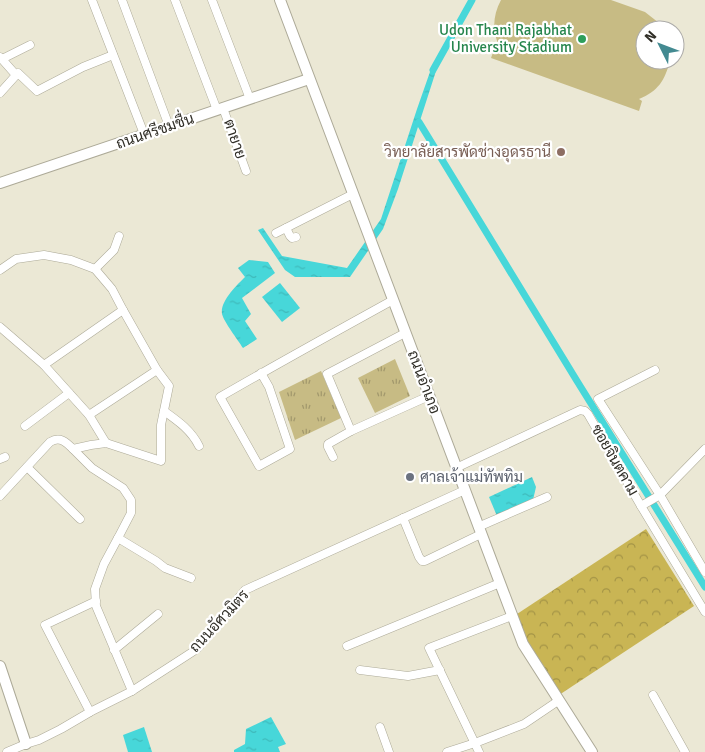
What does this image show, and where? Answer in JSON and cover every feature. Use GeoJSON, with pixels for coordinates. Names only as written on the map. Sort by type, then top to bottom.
{"type":"FeatureCollection","features":[{"type":"Feature","properties":{"kind":"street"},"geometry":{"type":"LineString","coordinates":[[92,0],[144,134]]}},
{"type":"Feature","properties":{"kind":"street"},"geometry":{"type":"LineString","coordinates":[[122,0],[169,126]]}},
{"type":"Feature","properties":{"kind":"street","name":"ตายาย"},"geometry":{"type":"LineString","coordinates":[[175,0],[246,171]]}},
{"type":"Feature","properties":{"kind":"street"},"geometry":{"type":"LineString","coordinates":[[212,0],[250,99]]}},
{"type":"Feature","properties":{"kind":"street","name":"ถนนอำเภอ"},"geometry":{"type":"LineString","coordinates":[[280,0],[523,644],[592,752]]}},
{"type":"Feature","properties":{"kind":"street"},"geometry":{"type":"LineString","coordinates":[[30,45],[1,60],[16,75],[18,73],[37,91],[83,67],[113,55]]}},
{"type":"Feature","properties":{"kind":"street"},"geometry":{"type":"LineString","coordinates":[[0,93],[16,75]]}},
{"type":"Feature","properties":{"kind":"street","name":"ถนนศรีชมชื่น"},"geometry":{"type":"LineString","coordinates":[[0,183],[309,79]]}},
{"type":"Feature","properties":{"kind":"street"},"geometry":{"type":"LineString","coordinates":[[276,233],[353,194]]}},
{"type":"Feature","properties":{"kind":"street"},"geometry":{"type":"LineString","coordinates":[[286,228],[292,238],[296,236]]}},
{"type":"Feature","properties":{"kind":"street"},"geometry":{"type":"LineString","coordinates":[[94,269],[114,250],[119,236]]}},
{"type":"Feature","properties":{"kind":"street"},"geometry":{"type":"LineString","coordinates":[[0,270],[16,259],[44,255],[71,260],[94,269],[112,289],[157,370],[169,386],[161,425],[161,461],[106,443],[73,450]]}},
{"type":"Feature","properties":{"kind":"street"},"geometry":{"type":"LineString","coordinates":[[262,373],[269,386],[290,449],[259,466],[220,397],[262,373],[393,300]]}},
{"type":"Feature","properties":{"kind":"street"},"geometry":{"type":"LineString","coordinates":[[44,365],[123,310]]}},
{"type":"Feature","properties":{"kind":"street"},"geometry":{"type":"LineString","coordinates":[[0,326],[44,365],[89,415],[106,443]]}},
{"type":"Feature","properties":{"kind":"street"},"geometry":{"type":"LineString","coordinates":[[351,432],[327,374],[405,333]]}},
{"type":"Feature","properties":{"kind":"street"},"geometry":{"type":"LineString","coordinates":[[89,415],[157,370]]}},
{"type":"Feature","properties":{"kind":"street"},"geometry":{"type":"LineString","coordinates":[[655,370],[598,399],[705,572]]}},
{"type":"Feature","properties":{"kind":"street"},"geometry":{"type":"LineString","coordinates":[[26,426],[69,393]]}},
{"type":"Feature","properties":{"kind":"street"},"geometry":{"type":"LineString","coordinates":[[333,457],[328,444],[429,396]]}},
{"type":"Feature","properties":{"kind":"street","name":"ซอยจินตคาม"},"geometry":{"type":"LineString","coordinates":[[456,468],[580,410],[588,414],[644,504],[658,497],[705,449]]}},
{"type":"Feature","properties":{"kind":"street"},"geometry":{"type":"LineString","coordinates":[[164,411],[189,430],[199,446]]}},
{"type":"Feature","properties":{"kind":"street"},"geometry":{"type":"LineString","coordinates":[[0,496],[54,439],[62,440],[92,468],[122,488],[131,500],[131,513],[104,564],[96,589],[96,606],[132,691]]}},
{"type":"Feature","properties":{"kind":"street"},"geometry":{"type":"LineString","coordinates":[[28,467],[80,519]]}},
{"type":"Feature","properties":{"kind":"street","name":"ถนนอัศวมิตร"},"geometry":{"type":"LineString","coordinates":[[7,752],[27,748],[90,712],[132,691],[196,648],[245,590],[464,490]]}},
{"type":"Feature","properties":{"kind":"street"},"geometry":{"type":"LineString","coordinates":[[403,518],[419,557],[425,561],[480,530],[547,497]]}},
{"type":"Feature","properties":{"kind":"street"},"geometry":{"type":"LineString","coordinates":[[644,504],[705,612]]}},
{"type":"Feature","properties":{"kind":"street"},"geometry":{"type":"LineString","coordinates":[[118,538],[165,568],[191,578]]}},
{"type":"Feature","properties":{"kind":"street"},"geometry":{"type":"LineString","coordinates":[[347,646],[500,583]]}},
{"type":"Feature","properties":{"kind":"street"},"geometry":{"type":"LineString","coordinates":[[90,712],[44,625],[96,601]]}},
{"type":"Feature","properties":{"kind":"street"},"geometry":{"type":"LineString","coordinates":[[114,650],[158,614]]}},
{"type":"Feature","properties":{"kind":"street"},"geometry":{"type":"LineString","coordinates":[[479,752],[429,648],[512,616]]}},
{"type":"Feature","properties":{"kind":"street"},"geometry":{"type":"LineString","coordinates":[[0,668],[27,748]]}},
{"type":"Feature","properties":{"kind":"street"},"geometry":{"type":"LineString","coordinates":[[360,670],[408,676],[440,670]]}},
{"type":"Feature","properties":{"kind":"street"},"geometry":{"type":"LineString","coordinates":[[653,695],[685,752]]}},
{"type":"Feature","properties":{"kind":"street"},"geometry":{"type":"LineString","coordinates":[[447,752],[524,724],[558,701]]}},
{"type":"Feature","properties":{"kind":"street"},"geometry":{"type":"LineString","coordinates":[[380,727],[389,752]]}},
{"type":"Feature","properties":{"kind":"green space"},"geometry":{"type":"Polygon","coordinates":[[[501,0],[611,0],[645,12],[655,20],[635,20],[635,70],[667,70],[666,74],[656,89],[639,99],[642,101],[639,111],[491,58],[495,47],[501,50],[494,25],[501,0]]]}},
{"type":"Feature","properties":{"kind":"green space"},"geometry":{"type":"Polygon","coordinates":[[[395,359],[410,396],[375,413],[358,378],[395,359]]]}},
{"type":"Feature","properties":{"kind":"green space"},"geometry":{"type":"Polygon","coordinates":[[[321,371],[341,418],[295,440],[279,392],[321,371]]]}},
{"type":"Feature","properties":{"kind":"green space"},"geometry":{"type":"Polygon","coordinates":[[[646,529],[694,606],[559,695],[525,641],[517,614],[646,529]]]}},
{"type":"Feature","properties":{"kind":"water"},"geometry":{"type":"Polygon","coordinates":[[[431,69],[436,71],[398,189],[383,229],[350,277],[295,277],[285,270],[258,230],[263,228],[282,256],[347,268],[381,219],[431,69]]]}},
{"type":"Feature","properties":{"kind":"water"},"geometry":{"type":"Polygon","coordinates":[[[249,260],[268,262],[275,273],[242,298],[251,314],[245,321],[257,339],[243,348],[225,322],[222,309],[230,294],[245,277],[238,268],[249,260]]]}},
{"type":"Feature","properties":{"kind":"water"},"geometry":{"type":"Polygon","coordinates":[[[280,283],[300,308],[282,322],[262,297],[280,283]]]}},
{"type":"Feature","properties":{"kind":"water"},"geometry":{"type":"Polygon","coordinates":[[[532,477],[536,487],[533,500],[497,516],[489,497],[532,477]]]}},
{"type":"Feature","properties":{"kind":"water"},"geometry":{"type":"Polygon","coordinates":[[[271,717],[286,744],[278,747],[280,752],[234,752],[234,750],[245,744],[246,729],[271,717]]]}},
{"type":"Feature","properties":{"kind":"water"},"geometry":{"type":"Polygon","coordinates":[[[144,727],[152,752],[128,752],[123,735],[144,727]]]}},
{"type":"Feature","properties":{"kind":"waterway"},"geometry":{"type":"LineString","coordinates":[[433,70],[472,0]]}},
{"type":"Feature","properties":{"kind":"waterway"},"geometry":{"type":"LineString","coordinates":[[419,122],[705,587]]}},
{"type":"Feature","properties":{"kind":"place","name":"Udon Thani Rajabhat University Stadium"},"geometry":{"type":"Point","coordinates":[582,39]}},
{"type":"Feature","properties":{"kind":"place","name":"วิทยาลัยสารพัดช่างอุดรธานี"},"geometry":{"type":"Point","coordinates":[561,152]}},
{"type":"Feature","properties":{"kind":"place","name":"ศาลเจ้าแม่ทัพทิม"},"geometry":{"type":"Point","coordinates":[410,477]}}]}
